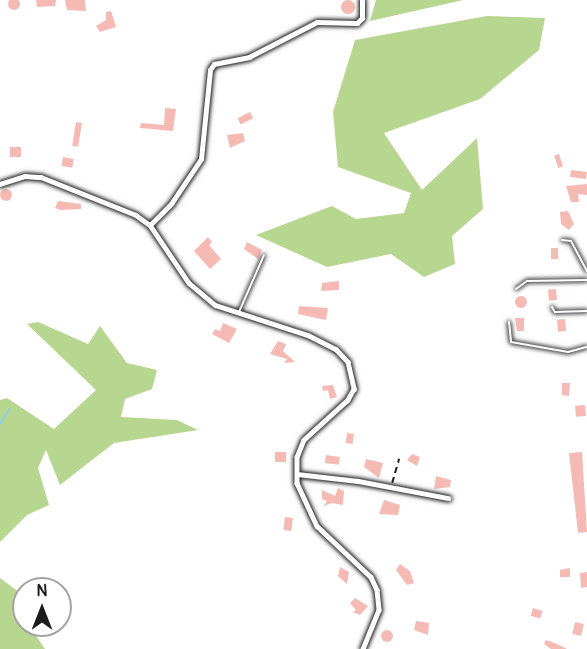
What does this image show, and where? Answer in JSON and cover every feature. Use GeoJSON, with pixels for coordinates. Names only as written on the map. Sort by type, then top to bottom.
{"type":"FeatureCollection","features":[{"type":"Feature","properties":{"kind":"street"},"geometry":{"type":"LineString","coordinates":[[150,225],[171,204],[201,159],[210,70],[214,64],[249,57],[317,22],[357,23],[362,18],[362,0]]}},
{"type":"Feature","properties":{"kind":"street"},"geometry":{"type":"LineString","coordinates":[[0,184],[25,176],[42,177],[136,215],[150,225],[189,283],[215,305],[238,315],[308,335],[336,350],[348,362],[354,376],[354,389],[348,400],[304,440],[297,458],[297,474],[305,505],[317,526],[371,577],[377,590],[379,610],[363,649]]}},
{"type":"Feature","properties":{"kind":"street"},"geometry":{"type":"LineString","coordinates":[[297,474],[391,487],[448,498]]}},
{"type":"Feature","properties":{"kind":"lane"},"geometry":{"type":"LineString","coordinates":[[562,240],[571,241],[587,271]]}},
{"type":"Feature","properties":{"kind":"lane"},"geometry":{"type":"LineString","coordinates":[[238,315],[264,255]]}},
{"type":"Feature","properties":{"kind":"lane"},"geometry":{"type":"LineString","coordinates":[[516,289],[528,281],[587,280]]}},
{"type":"Feature","properties":{"kind":"lane"},"geometry":{"type":"LineString","coordinates":[[552,307],[555,312],[587,310]]}},
{"type":"Feature","properties":{"kind":"lane"},"geometry":{"type":"LineString","coordinates":[[509,322],[511,342],[568,352],[587,347]]}},
{"type":"Feature","properties":{"kind":"path"},"geometry":{"type":"LineString","coordinates":[[391,487],[399,459]]}},
{"type":"Feature","properties":{"kind":"green space"},"geometry":{"type":"Polygon","coordinates":[[[376,0],[463,0],[370,21],[376,0]]]}},
{"type":"Feature","properties":{"kind":"green space"},"geometry":{"type":"Polygon","coordinates":[[[487,16],[545,18],[539,50],[480,99],[384,133],[422,190],[477,138],[483,209],[452,236],[455,264],[424,277],[391,254],[327,267],[256,235],[332,206],[356,219],[404,213],[411,193],[338,167],[333,112],[355,40],[487,16]]]}},
{"type":"Feature","properties":{"kind":"green space"},"geometry":{"type":"Polygon","coordinates":[[[38,322],[88,344],[100,326],[127,363],[157,370],[152,389],[125,399],[121,417],[177,420],[198,430],[114,443],[60,485],[46,450],[38,468],[49,505],[27,515],[0,542],[0,400],[7,398],[54,429],[96,390],[27,324],[38,322]]]}},
{"type":"Feature","properties":{"kind":"green space"},"geometry":{"type":"Polygon","coordinates":[[[0,578],[12,587],[12,637],[37,637],[45,649],[0,649],[0,578]]]}},
{"type":"Feature","properties":{"kind":"building"},"geometry":{"type":"Polygon","coordinates":[[[16,-2],[19,-1],[19,9],[12,10],[9,9],[8,2],[9,-1],[16,-2]]]}},
{"type":"Feature","properties":{"kind":"building"},"geometry":{"type":"Polygon","coordinates":[[[36,0],[56,0],[55,6],[37,7],[36,0]]]}},
{"type":"Feature","properties":{"kind":"building"},"geometry":{"type":"Polygon","coordinates":[[[65,0],[85,0],[86,11],[67,10],[65,0]]]}},
{"type":"Feature","properties":{"kind":"building"},"geometry":{"type":"Polygon","coordinates":[[[348,0],[353,2],[355,7],[353,12],[348,14],[343,12],[341,7],[343,2],[348,0]]]}},
{"type":"Feature","properties":{"kind":"building"},"geometry":{"type":"Polygon","coordinates":[[[111,11],[116,27],[100,32],[96,26],[106,20],[106,12],[111,11]]]}},
{"type":"Feature","properties":{"kind":"building"},"geometry":{"type":"Polygon","coordinates":[[[165,108],[176,109],[173,131],[140,128],[141,123],[164,125],[165,108]]]}},
{"type":"Feature","properties":{"kind":"building"},"geometry":{"type":"Polygon","coordinates":[[[250,112],[253,118],[241,125],[238,118],[250,112]]]}},
{"type":"Feature","properties":{"kind":"building"},"geometry":{"type":"Polygon","coordinates":[[[76,122],[82,123],[78,147],[72,146],[76,122]]]}},
{"type":"Feature","properties":{"kind":"building"},"geometry":{"type":"Polygon","coordinates":[[[243,133],[245,141],[230,148],[227,135],[243,133]]]}},
{"type":"Feature","properties":{"kind":"building"},"geometry":{"type":"Polygon","coordinates":[[[10,147],[21,147],[21,157],[10,157],[10,147]]]}},
{"type":"Feature","properties":{"kind":"building"},"geometry":{"type":"Polygon","coordinates":[[[559,154],[563,166],[558,168],[554,156],[559,154]]]}},
{"type":"Feature","properties":{"kind":"building"},"geometry":{"type":"Polygon","coordinates":[[[63,157],[74,159],[72,168],[61,166],[63,157]]]}},
{"type":"Feature","properties":{"kind":"building"},"geometry":{"type":"Polygon","coordinates":[[[571,170],[587,172],[586,179],[570,177],[571,170]]]}},
{"type":"Feature","properties":{"kind":"building"},"geometry":{"type":"Polygon","coordinates":[[[587,184],[587,195],[578,194],[579,202],[571,202],[566,186],[587,184]]]}},
{"type":"Feature","properties":{"kind":"building"},"geometry":{"type":"Polygon","coordinates":[[[8,189],[12,195],[8,201],[4,201],[0,193],[8,189]]]}},
{"type":"Feature","properties":{"kind":"building"},"geometry":{"type":"Polygon","coordinates":[[[58,201],[81,204],[81,209],[60,210],[55,208],[58,201]]]}},
{"type":"Feature","properties":{"kind":"building"},"geometry":{"type":"Polygon","coordinates":[[[568,211],[574,224],[569,230],[561,224],[560,212],[568,211]]]}},
{"type":"Feature","properties":{"kind":"building"},"geometry":{"type":"Polygon","coordinates":[[[208,237],[212,242],[209,245],[221,259],[210,269],[194,251],[208,237]]]}},
{"type":"Feature","properties":{"kind":"building"},"geometry":{"type":"Polygon","coordinates":[[[247,242],[262,250],[258,259],[244,249],[247,242]]]}},
{"type":"Feature","properties":{"kind":"building"},"geometry":{"type":"Polygon","coordinates":[[[551,248],[558,248],[558,259],[551,259],[551,248]]]}},
{"type":"Feature","properties":{"kind":"building"},"geometry":{"type":"Polygon","coordinates":[[[339,281],[339,290],[321,291],[322,283],[339,281]]]}},
{"type":"Feature","properties":{"kind":"building"},"geometry":{"type":"Polygon","coordinates":[[[556,289],[557,300],[549,301],[548,290],[556,289]]]}},
{"type":"Feature","properties":{"kind":"building"},"geometry":{"type":"Polygon","coordinates":[[[523,296],[527,302],[523,308],[519,308],[515,300],[523,296]]]}},
{"type":"Feature","properties":{"kind":"building"},"geometry":{"type":"Polygon","coordinates":[[[299,306],[328,308],[326,320],[298,314],[299,306]]]}},
{"type":"Feature","properties":{"kind":"building"},"geometry":{"type":"Polygon","coordinates":[[[515,318],[524,318],[524,331],[517,331],[515,318]]]}},
{"type":"Feature","properties":{"kind":"building"},"geometry":{"type":"Polygon","coordinates":[[[565,319],[566,331],[558,332],[557,320],[565,319]]]}},
{"type":"Feature","properties":{"kind":"building"},"geometry":{"type":"Polygon","coordinates":[[[223,323],[237,329],[229,343],[212,334],[215,329],[220,331],[223,323]]]}},
{"type":"Feature","properties":{"kind":"building"},"geometry":{"type":"Polygon","coordinates":[[[278,341],[286,344],[283,351],[295,362],[284,363],[287,359],[270,354],[278,341]]]}},
{"type":"Feature","properties":{"kind":"building"},"geometry":{"type":"Polygon","coordinates":[[[562,383],[570,383],[569,396],[562,395],[562,383]]]}},
{"type":"Feature","properties":{"kind":"building"},"geometry":{"type":"Polygon","coordinates":[[[333,385],[337,397],[330,399],[328,390],[323,391],[322,386],[333,385]]]}},
{"type":"Feature","properties":{"kind":"building"},"geometry":{"type":"Polygon","coordinates":[[[585,405],[586,416],[576,417],[575,406],[585,405]]]}},
{"type":"Feature","properties":{"kind":"building"},"geometry":{"type":"Polygon","coordinates":[[[347,433],[354,434],[353,444],[346,443],[347,433]]]}},
{"type":"Feature","properties":{"kind":"building"},"geometry":{"type":"Polygon","coordinates":[[[275,452],[286,452],[286,462],[275,462],[275,452]]]}},
{"type":"Feature","properties":{"kind":"building"},"geometry":{"type":"Polygon","coordinates":[[[582,452],[587,532],[578,533],[569,453],[582,452]]]}},
{"type":"Feature","properties":{"kind":"building"},"geometry":{"type":"Polygon","coordinates":[[[412,454],[420,457],[417,466],[407,460],[412,454]]]}},
{"type":"Feature","properties":{"kind":"building"},"geometry":{"type":"Polygon","coordinates":[[[326,455],[340,457],[339,465],[325,463],[326,455]]]}},
{"type":"Feature","properties":{"kind":"building"},"geometry":{"type":"Polygon","coordinates":[[[366,459],[383,463],[379,478],[364,467],[366,459]]]}},
{"type":"Feature","properties":{"kind":"building"},"geometry":{"type":"Polygon","coordinates":[[[436,476],[451,480],[450,487],[434,489],[436,476]]]}},
{"type":"Feature","properties":{"kind":"building"},"geometry":{"type":"Polygon","coordinates":[[[338,488],[344,491],[343,505],[331,503],[323,507],[327,501],[322,499],[322,490],[335,496],[338,488]]]}},
{"type":"Feature","properties":{"kind":"building"},"geometry":{"type":"Polygon","coordinates":[[[384,500],[400,505],[398,515],[379,514],[384,500]]]}},
{"type":"Feature","properties":{"kind":"building"},"geometry":{"type":"Polygon","coordinates":[[[285,517],[293,518],[291,531],[283,530],[285,517]]]}},
{"type":"Feature","properties":{"kind":"building"},"geometry":{"type":"Polygon","coordinates":[[[400,564],[410,571],[414,583],[407,585],[396,570],[400,564]]]}},
{"type":"Feature","properties":{"kind":"building"},"geometry":{"type":"Polygon","coordinates":[[[340,567],[349,572],[347,584],[338,576],[340,567]]]}},
{"type":"Feature","properties":{"kind":"building"},"geometry":{"type":"Polygon","coordinates":[[[570,568],[570,577],[560,577],[560,570],[570,568]]]}},
{"type":"Feature","properties":{"kind":"building"},"geometry":{"type":"Polygon","coordinates":[[[587,572],[587,587],[581,588],[580,573],[587,572]]]}},
{"type":"Feature","properties":{"kind":"building"},"geometry":{"type":"Polygon","coordinates":[[[355,598],[368,606],[360,615],[353,612],[356,610],[350,603],[355,598]]]}},
{"type":"Feature","properties":{"kind":"building"},"geometry":{"type":"Polygon","coordinates":[[[533,608],[543,611],[540,619],[531,616],[533,608]]]}},
{"type":"Feature","properties":{"kind":"building"},"geometry":{"type":"Polygon","coordinates":[[[416,621],[429,623],[428,635],[414,630],[416,621]]]}},
{"type":"Feature","properties":{"kind":"building"},"geometry":{"type":"Polygon","coordinates":[[[575,622],[584,624],[581,636],[572,634],[575,622]]]}},
{"type":"Feature","properties":{"kind":"building"},"geometry":{"type":"Polygon","coordinates":[[[387,630],[393,636],[387,642],[381,636],[387,630]]]}},
{"type":"Feature","properties":{"kind":"building"},"geometry":{"type":"Polygon","coordinates":[[[546,640],[567,649],[551,649],[544,644],[546,640]]]}},
{"type":"Feature","properties":{"kind":"waterway"},"geometry":{"type":"LineString","coordinates":[[0,424],[9,410]]}}]}
